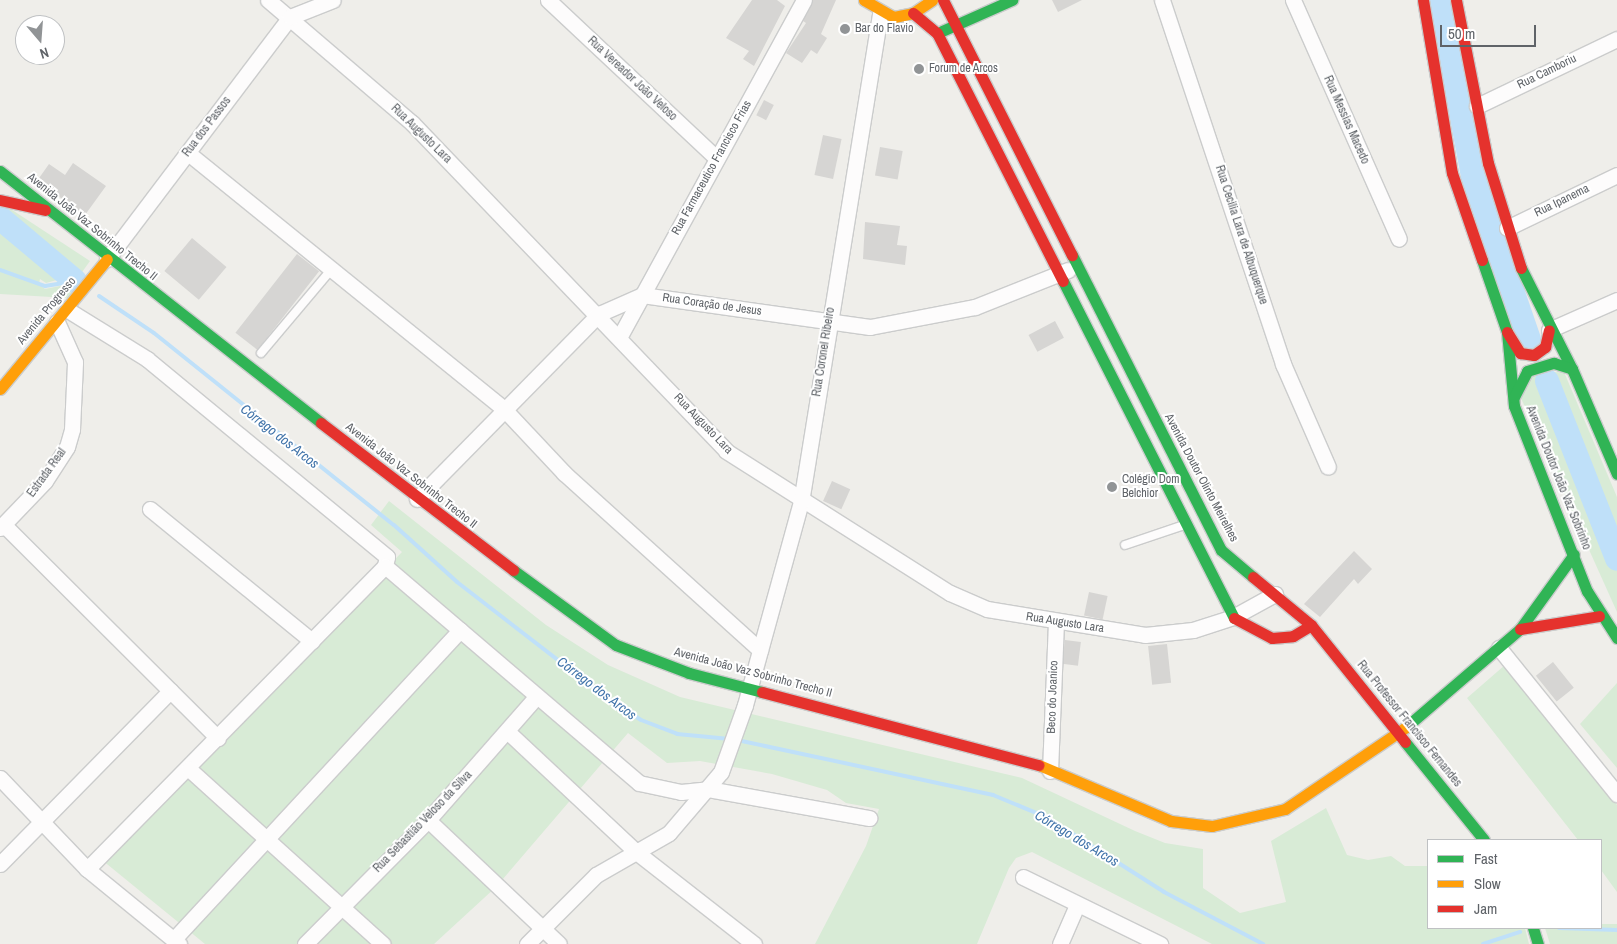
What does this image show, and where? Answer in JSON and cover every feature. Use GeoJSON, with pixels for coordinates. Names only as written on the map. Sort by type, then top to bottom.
{"type":"FeatureCollection","features":[{"type":"Feature","properties":{"kind":"street","name":"Rua Augusto Lara"},"geometry":{"type":"LineString","coordinates":[[268,0],[412,123],[600,314],[726,450],[801,502],[950,593],[987,609],[1056,624],[1145,635],[1194,630],[1233,617],[1275,594]]}},
{"type":"Feature","properties":{"kind":"street"},"geometry":{"type":"LineString","coordinates":[[290,17],[333,0]]}},
{"type":"Feature","properties":{"kind":"street","name":"Rua Vereador João Veloso"},"geometry":{"type":"LineString","coordinates":[[548,0],[716,158]]}},
{"type":"Feature","properties":{"kind":"street","name":"Rua Farmaceutico Francisco Frias"},"geometry":{"type":"LineString","coordinates":[[620,336],[804,0]]}},
{"type":"Feature","properties":{"kind":"street"},"geometry":{"type":"LineString","coordinates":[[875,5],[894,17],[913,13],[932,0]]}},
{"type":"Feature","properties":{"kind":"street","name":"Avenida Doutor Olinto Meirelhes"},"geometry":{"type":"LineString","coordinates":[[943,0],[1221,550],[1311,625]]}},
{"type":"Feature","properties":{"kind":"street"},"geometry":{"type":"LineString","coordinates":[[937,33],[1012,0]]}},
{"type":"Feature","properties":{"kind":"street","name":"Rua Cecilia Lara de Albuquerque"},"geometry":{"type":"LineString","coordinates":[[1162,0],[1283,364],[1328,467]]}},
{"type":"Feature","properties":{"kind":"street","name":"Rua Messias Macedo"},"geometry":{"type":"LineString","coordinates":[[1293,0],[1399,239]]}},
{"type":"Feature","properties":{"kind":"street","name":"Avenida Doutor João Vaz Sobrinho"},"geometry":{"type":"LineString","coordinates":[[1423,0],[1452,173],[1507,332],[1514,406],[1599,616],[1617,638]]}},
{"type":"Feature","properties":{"kind":"street"},"geometry":{"type":"LineString","coordinates":[[1456,0],[1477,106],[1507,228],[1549,330],[1610,441],[1617,474]]}},
{"type":"Feature","properties":{"kind":"street","name":"Rua Coronel Ribeiro"},"geometry":{"type":"LineString","coordinates":[[708,788],[721,772],[744,705],[801,502],[875,5]]}},
{"type":"Feature","properties":{"kind":"street"},"geometry":{"type":"LineString","coordinates":[[913,13],[937,33],[1233,617],[1272,638],[1293,636],[1311,625]]}},
{"type":"Feature","properties":{"kind":"street","name":"Rua dos Passos"},"geometry":{"type":"LineString","coordinates":[[96,274],[290,17]]}},
{"type":"Feature","properties":{"kind":"street","name":"Rua Camboriu"},"geometry":{"type":"LineString","coordinates":[[1477,106],[1617,39]]}},
{"type":"Feature","properties":{"kind":"street"},"geometry":{"type":"LineString","coordinates":[[999,155],[1016,147]]}},
{"type":"Feature","properties":{"kind":"street"},"geometry":{"type":"LineString","coordinates":[[188,153],[504,409],[564,473],[760,650]]}},
{"type":"Feature","properties":{"kind":"street","name":"Avenida João Vaz Sobrinho Trecho II"},"geometry":{"type":"LineString","coordinates":[[0,171],[107,259],[417,499],[616,645],[689,673],[1025,759],[1142,812],[1212,826],[1285,808],[1400,733],[1499,648],[1520,629],[1574,554]]}},
{"type":"Feature","properties":{"kind":"street","name":"Rua Ipanema"},"geometry":{"type":"LineString","coordinates":[[1507,228],[1617,175]]}},
{"type":"Feature","properties":{"kind":"street"},"geometry":{"type":"LineString","coordinates":[[0,200],[47,211]]}},
{"type":"Feature","properties":{"kind":"street","name":"Rua Coração de Jesus"},"geometry":{"type":"LineString","coordinates":[[642,295],[870,327],[921,321],[975,307],[1077,266]]}},
{"type":"Feature","properties":{"kind":"street","name":"Avenida Progresso"},"geometry":{"type":"LineString","coordinates":[[0,389],[96,274]]}},
{"type":"Feature","properties":{"kind":"street"},"geometry":{"type":"LineString","coordinates":[[417,499],[600,314],[642,295]]}},
{"type":"Feature","properties":{"kind":"street"},"geometry":{"type":"LineString","coordinates":[[1549,330],[1617,300]]}},
{"type":"Feature","properties":{"kind":"street"},"geometry":{"type":"LineString","coordinates":[[71,306],[162,372],[385,551],[386,566],[639,783],[680,792],[708,788],[869,818]]}},
{"type":"Feature","properties":{"kind":"street","name":"Estrada Real"},"geometry":{"type":"LineString","coordinates":[[2,527],[45,481],[67,447],[72,429],[75,362],[57,322]]}},
{"type":"Feature","properties":{"kind":"street"},"geometry":{"type":"LineString","coordinates":[[1507,332],[1520,353],[1534,355],[1545,347],[1549,330]]}},
{"type":"Feature","properties":{"kind":"street"},"geometry":{"type":"LineString","coordinates":[[1514,406],[1514,391],[1527,371],[1554,363],[1572,369]]}},
{"type":"Feature","properties":{"kind":"street"},"geometry":{"type":"LineString","coordinates":[[1127,409],[1145,400]]}},
{"type":"Feature","properties":{"kind":"street"},"geometry":{"type":"LineString","coordinates":[[150,508],[312,641]]}},
{"type":"Feature","properties":{"kind":"street"},"geometry":{"type":"LineString","coordinates":[[2,527],[218,738]]}},
{"type":"Feature","properties":{"kind":"street"},"geometry":{"type":"LineString","coordinates":[[88,869],[189,769],[386,566]]}},
{"type":"Feature","properties":{"kind":"street"},"geometry":{"type":"LineString","coordinates":[[1520,629],[1599,616]]}},
{"type":"Feature","properties":{"kind":"street","name":"Beco do Joanico"},"geometry":{"type":"LineString","coordinates":[[1050,770],[1056,624]]}},
{"type":"Feature","properties":{"kind":"street","name":"Rua Professor Francisco Fernandes"},"geometry":{"type":"LineString","coordinates":[[1311,625],[1400,733],[1483,839]]}},
{"type":"Feature","properties":{"kind":"street"},"geometry":{"type":"LineString","coordinates":[[0,778],[88,869],[176,942],[266,838],[460,630]]}},
{"type":"Feature","properties":{"kind":"street"},"geometry":{"type":"LineString","coordinates":[[1499,648],[1617,794]]}},
{"type":"Feature","properties":{"kind":"street"},"geometry":{"type":"LineString","coordinates":[[0,864],[170,691]]}},
{"type":"Feature","properties":{"kind":"street","name":"Rua Sebastião Veloso da Silva"},"geometry":{"type":"LineString","coordinates":[[305,944],[428,820],[508,732],[537,696]]}},
{"type":"Feature","properties":{"kind":"street"},"geometry":{"type":"LineString","coordinates":[[508,732],[635,851],[754,944]]}},
{"type":"Feature","properties":{"kind":"street"},"geometry":{"type":"LineString","coordinates":[[189,769],[383,944]]}},
{"type":"Feature","properties":{"kind":"street"},"geometry":{"type":"LineString","coordinates":[[527,944],[596,875],[635,851],[669,834],[708,788]]}},
{"type":"Feature","properties":{"kind":"street"},"geometry":{"type":"LineString","coordinates":[[428,820],[540,929],[559,944]]}},
{"type":"Feature","properties":{"kind":"street"},"geometry":{"type":"LineString","coordinates":[[1023,878],[1160,944]]}},
{"type":"Feature","properties":{"kind":"street"},"geometry":{"type":"LineString","coordinates":[[1060,944],[1077,905]]}},
{"type":"Feature","properties":{"kind":"street"},"geometry":{"type":"LineString","coordinates":[[1533,929],[1538,944]]}},
{"type":"Feature","properties":{"kind":"lane"},"geometry":{"type":"LineString","coordinates":[[261,353],[331,270]]}},
{"type":"Feature","properties":{"kind":"lane"},"geometry":{"type":"LineString","coordinates":[[1125,545],[1204,517]]}},
{"type":"Feature","properties":{"kind":"green space"},"geometry":{"type":"Polygon","coordinates":[[[0,202],[90,261],[80,275],[0,213],[0,202]]]}},
{"type":"Feature","properties":{"kind":"green space"},"geometry":{"type":"Polygon","coordinates":[[[0,226],[64,278],[46,283],[40,279],[39,284],[45,289],[65,285],[75,290],[69,298],[0,294],[0,226]]]}},
{"type":"Feature","properties":{"kind":"green space"},"geometry":{"type":"Polygon","coordinates":[[[1564,372],[1617,497],[1617,612],[1520,396],[1527,373],[1564,372]]]}},
{"type":"Feature","properties":{"kind":"green space"},"geometry":{"type":"Polygon","coordinates":[[[389,501],[546,625],[608,665],[680,697],[1022,778],[1165,843],[1203,849],[1203,888],[1240,913],[1286,902],[1271,841],[1326,808],[1347,855],[1368,860],[1391,856],[1405,866],[1427,866],[1427,929],[1525,929],[1529,944],[1212,944],[1032,852],[1016,858],[1009,868],[977,944],[815,944],[866,846],[879,809],[846,803],[827,790],[772,774],[700,761],[667,763],[628,733],[496,887],[434,944],[205,944],[102,860],[402,552],[371,525],[389,501]]]}},
{"type":"Feature","properties":{"kind":"green space"},"geometry":{"type":"Polygon","coordinates":[[[1505,665],[1617,805],[1617,892],[1602,871],[1602,839],[1577,839],[1467,698],[1505,665]]]}},
{"type":"Feature","properties":{"kind":"green space"},"geometry":{"type":"Polygon","coordinates":[[[1617,683],[1617,768],[1580,724],[1617,683]]]}},
{"type":"Feature","properties":{"kind":"green space"},"geometry":{"type":"Polygon","coordinates":[[[1602,924],[1617,924],[1617,944],[1550,944],[1545,929],[1602,929],[1602,924]]]}},
{"type":"Feature","properties":{"kind":"building"},"geometry":{"type":"Polygon","coordinates":[[[752,0],[777,0],[785,6],[754,66],[743,59],[749,51],[726,38],[752,0]]]}},
{"type":"Feature","properties":{"kind":"building"},"geometry":{"type":"Polygon","coordinates":[[[813,0],[836,0],[821,34],[827,38],[817,54],[811,50],[802,63],[786,53],[806,23],[803,21],[813,0]]]}},
{"type":"Feature","properties":{"kind":"building"},"geometry":{"type":"Polygon","coordinates":[[[1052,0],[1082,0],[1058,12],[1052,0]]]}},
{"type":"Feature","properties":{"kind":"building"},"geometry":{"type":"Polygon","coordinates":[[[764,100],[774,105],[766,120],[756,115],[764,100]]]}},
{"type":"Feature","properties":{"kind":"building"},"geometry":{"type":"Polygon","coordinates":[[[823,135],[842,139],[833,179],[814,175],[823,135]]]}},
{"type":"Feature","properties":{"kind":"building"},"geometry":{"type":"Polygon","coordinates":[[[880,147],[903,151],[898,180],[875,176],[880,147]]]}},
{"type":"Feature","properties":{"kind":"building"},"geometry":{"type":"Polygon","coordinates":[[[73,163],[106,186],[85,215],[37,181],[49,164],[65,175],[73,163]]]}},
{"type":"Feature","properties":{"kind":"building"},"geometry":{"type":"Polygon","coordinates":[[[865,222],[900,226],[897,245],[907,246],[905,265],[863,259],[865,222]]]}},
{"type":"Feature","properties":{"kind":"building"},"geometry":{"type":"Polygon","coordinates":[[[192,238],[226,267],[199,300],[164,271],[192,238]]]}},
{"type":"Feature","properties":{"kind":"building"},"geometry":{"type":"Polygon","coordinates":[[[297,254],[319,271],[257,350],[235,333],[297,254]]]}},
{"type":"Feature","properties":{"kind":"building"},"geometry":{"type":"Polygon","coordinates":[[[1055,321],[1064,338],[1037,352],[1029,335],[1055,321]]]}},
{"type":"Feature","properties":{"kind":"building"},"geometry":{"type":"Polygon","coordinates":[[[832,481],[850,489],[841,509],[823,501],[832,481]]]}},
{"type":"Feature","properties":{"kind":"building"},"geometry":{"type":"Polygon","coordinates":[[[1354,551],[1372,569],[1358,584],[1354,579],[1320,617],[1304,604],[1354,551]]]}},
{"type":"Feature","properties":{"kind":"building"},"geometry":{"type":"Polygon","coordinates":[[[1089,592],[1108,596],[1103,619],[1084,615],[1089,592]]]}},
{"type":"Feature","properties":{"kind":"building"},"geometry":{"type":"Polygon","coordinates":[[[1065,640],[1081,642],[1078,666],[1062,664],[1065,640]]]}},
{"type":"Feature","properties":{"kind":"building"},"geometry":{"type":"Polygon","coordinates":[[[1167,644],[1171,683],[1152,685],[1148,646],[1167,644]]]}},
{"type":"Feature","properties":{"kind":"building"},"geometry":{"type":"Polygon","coordinates":[[[1553,662],[1574,688],[1557,701],[1536,676],[1553,662]]]}},
{"type":"Feature","properties":{"kind":"waterway"},"geometry":{"type":"LineString","coordinates":[[1440,0],[1473,176],[1529,340]]}},
{"type":"Feature","properties":{"kind":"waterway"},"geometry":{"type":"LineString","coordinates":[[0,218],[75,281]]}},
{"type":"Feature","properties":{"kind":"waterway","name":"Córrego dos Arcos"},"geometry":{"type":"LineString","coordinates":[[0,270],[45,286],[75,281]]}},
{"type":"Feature","properties":{"kind":"waterway","name":"Córrego dos Arcos"},"geometry":{"type":"LineString","coordinates":[[99,296],[154,333],[394,525],[457,582],[603,695],[641,720],[677,734],[730,739]]}},
{"type":"Feature","properties":{"kind":"waterway"},"geometry":{"type":"LineString","coordinates":[[1547,381],[1617,559]]}},
{"type":"Feature","properties":{"kind":"waterway","name":"Córrego dos Arcos"},"geometry":{"type":"LineString","coordinates":[[737,740],[993,795],[1046,817],[1164,892],[1263,944]]}},
{"type":"Feature","properties":{"kind":"waterway","name":"Córrego dos Arcos"},"geometry":{"type":"LineString","coordinates":[[1588,929],[1617,930]]}},
{"type":"Feature","properties":{"kind":"waterway","name":"Córrego dos Arcos"},"geometry":{"type":"LineString","coordinates":[[1483,944],[1520,932]]}},
{"type":"Feature","properties":{"kind":"traffic: fast"},"geometry":{"type":"LineString","coordinates":[[942,31],[1012,0]]}},
{"type":"Feature","properties":{"kind":"traffic: fast"},"geometry":{"type":"LineString","coordinates":[[0,171],[321,423]]}},
{"type":"Feature","properties":{"kind":"traffic: fast"},"geometry":{"type":"LineString","coordinates":[[1072,255],[1221,550],[1253,577]]}},
{"type":"Feature","properties":{"kind":"traffic: fast"},"geometry":{"type":"LineString","coordinates":[[1482,260],[1507,332],[1514,406],[1587,591],[1617,638]]}},
{"type":"Feature","properties":{"kind":"traffic: fast"},"geometry":{"type":"LineString","coordinates":[[1521,268],[1572,369],[1617,474]]}},
{"type":"Feature","properties":{"kind":"traffic: fast"},"geometry":{"type":"LineString","coordinates":[[1063,281],[1234,618]]}},
{"type":"Feature","properties":{"kind":"traffic: fast"},"geometry":{"type":"LineString","coordinates":[[1514,397],[1527,371],[1554,363],[1572,369]]}},
{"type":"Feature","properties":{"kind":"traffic: fast"},"geometry":{"type":"LineString","coordinates":[[1406,727],[1520,629],[1574,554]]}},
{"type":"Feature","properties":{"kind":"traffic: fast"},"geometry":{"type":"LineString","coordinates":[[513,570],[616,645],[689,673],[762,692]]}},
{"type":"Feature","properties":{"kind":"traffic: fast"},"geometry":{"type":"LineString","coordinates":[[1405,742],[1483,839]]}},
{"type":"Feature","properties":{"kind":"traffic: fast"},"geometry":{"type":"LineString","coordinates":[[1533,929],[1538,944]]}},
{"type":"Feature","properties":{"kind":"traffic: slow"},"geometry":{"type":"LineString","coordinates":[[864,0],[894,17],[913,13],[932,0]]}},
{"type":"Feature","properties":{"kind":"traffic: slow"},"geometry":{"type":"LineString","coordinates":[[0,389],[107,259]]}},
{"type":"Feature","properties":{"kind":"traffic: slow"},"geometry":{"type":"LineString","coordinates":[[1039,765],[1171,821],[1212,826],[1285,809],[1406,727]]}},
{"type":"Feature","properties":{"kind":"traffic: jam"},"geometry":{"type":"LineString","coordinates":[[943,0],[1072,255]]}},
{"type":"Feature","properties":{"kind":"traffic: jam"},"geometry":{"type":"LineString","coordinates":[[1423,0],[1452,173],[1482,260]]}},
{"type":"Feature","properties":{"kind":"traffic: jam"},"geometry":{"type":"LineString","coordinates":[[1456,0],[1488,163],[1521,268]]}},
{"type":"Feature","properties":{"kind":"traffic: jam"},"geometry":{"type":"LineString","coordinates":[[913,13],[937,33],[1063,281]]}},
{"type":"Feature","properties":{"kind":"traffic: jam"},"geometry":{"type":"LineString","coordinates":[[0,200],[45,210]]}},
{"type":"Feature","properties":{"kind":"traffic: jam"},"geometry":{"type":"LineString","coordinates":[[1507,332],[1520,353],[1534,355],[1545,347],[1549,330]]}},
{"type":"Feature","properties":{"kind":"traffic: jam"},"geometry":{"type":"LineString","coordinates":[[321,423],[513,570]]}},
{"type":"Feature","properties":{"kind":"traffic: jam"},"geometry":{"type":"LineString","coordinates":[[1253,577],[1311,625],[1405,742]]}},
{"type":"Feature","properties":{"kind":"traffic: jam"},"geometry":{"type":"LineString","coordinates":[[1520,629],[1599,616]]}},
{"type":"Feature","properties":{"kind":"traffic: jam"},"geometry":{"type":"LineString","coordinates":[[1234,618],[1272,638],[1293,636],[1311,625]]}},
{"type":"Feature","properties":{"kind":"traffic: jam"},"geometry":{"type":"LineString","coordinates":[[762,692],[1039,765]]}},
{"type":"Feature","properties":{"kind":"place","name":"Bar do Flavio"},"geometry":{"type":"Point","coordinates":[845,29]}},
{"type":"Feature","properties":{"kind":"place","name":"Forum de Arcos"},"geometry":{"type":"Point","coordinates":[919,69]}},
{"type":"Feature","properties":{"kind":"place","name":"Colégio Dom Belchior"},"geometry":{"type":"Point","coordinates":[1112,487]}}]}
